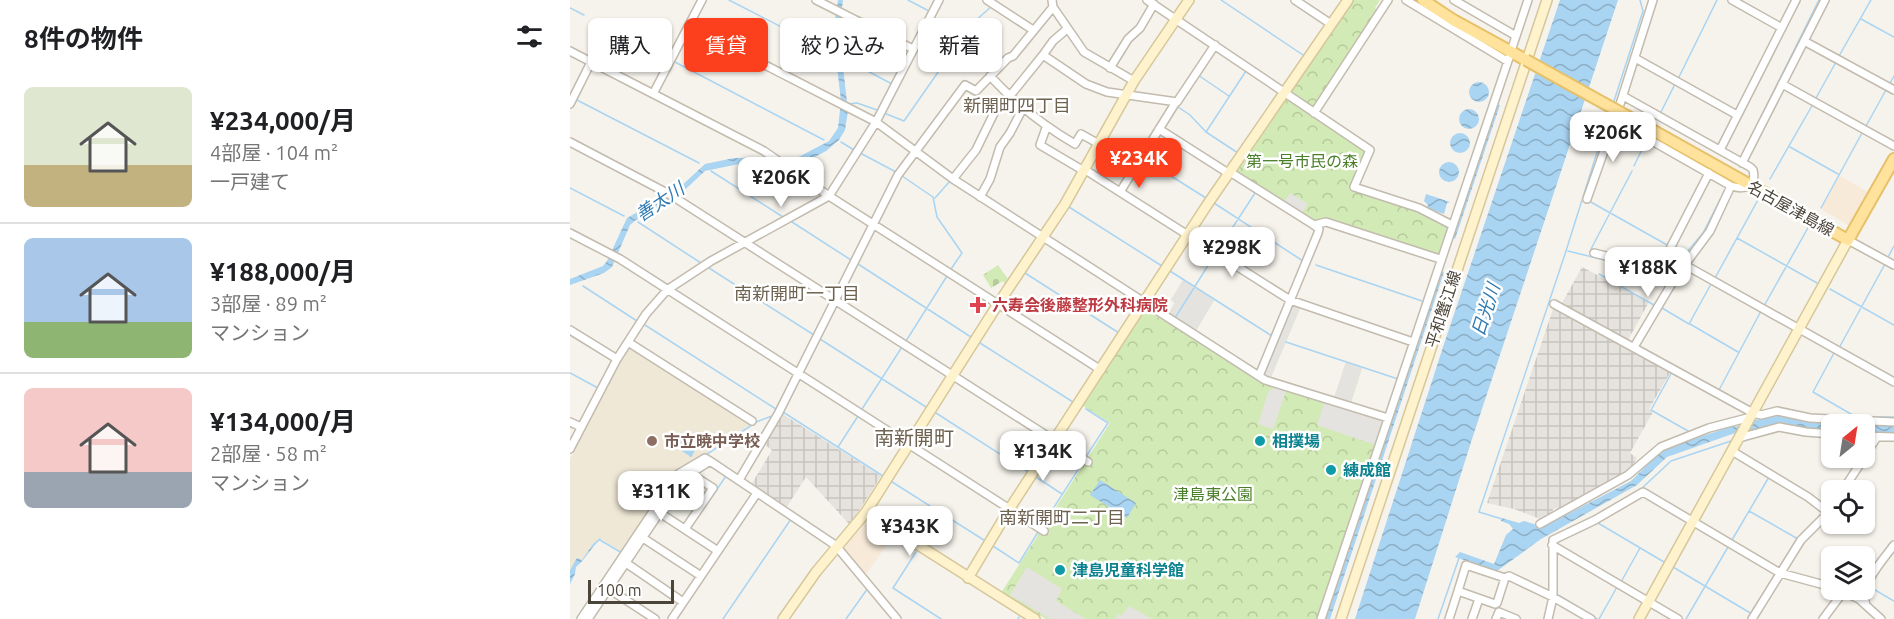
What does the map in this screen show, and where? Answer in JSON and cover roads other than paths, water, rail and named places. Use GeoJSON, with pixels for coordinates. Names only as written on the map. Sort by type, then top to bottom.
{"type":"FeatureCollection","features":[{"type":"Feature","properties":{"kind":"main road"},"geometry":{"type":"LineString","coordinates":[[1423,0],[1453,20],[1526,60]]}},
{"type":"Feature","properties":{"kind":"main road","name":"名古屋津島線"},"geometry":{"type":"LineString","coordinates":[[1526,60],[1848,240],[1894,159]]}},
{"type":"Feature","properties":{"kind":"street"},"geometry":{"type":"LineString","coordinates":[[693,18],[702,0]]}},
{"type":"Feature","properties":{"kind":"street"},"geometry":{"type":"LineString","coordinates":[[816,0],[914,49]]}},
{"type":"Feature","properties":{"kind":"street"},"geometry":{"type":"LineString","coordinates":[[570,449],[617,359],[646,314],[667,290],[711,261],[829,196],[876,122],[939,0]]}},
{"type":"Feature","properties":{"kind":"street"},"geometry":{"type":"LineString","coordinates":[[783,619],[810,580],[866,512],[1041,237],[1065,204],[1134,81],[1189,0]]}},
{"type":"Feature","properties":{"kind":"street"},"geometry":{"type":"LineString","coordinates":[[1295,0],[1331,24]]}},
{"type":"Feature","properties":{"kind":"street"},"geometry":{"type":"LineString","coordinates":[[968,578],[1010,508],[1188,234],[1348,0]]}},
{"type":"Feature","properties":{"kind":"street"},"geometry":{"type":"LineString","coordinates":[[1314,113],[1388,0]]}},
{"type":"Feature","properties":{"kind":"street"},"geometry":{"type":"LineString","coordinates":[[1321,619],[1508,60],[1406,0]]}},
{"type":"Feature","properties":{"kind":"street"},"geometry":{"type":"LineString","coordinates":[[1454,0],[1516,36]]}},
{"type":"Feature","properties":{"kind":"street"},"geometry":{"type":"LineString","coordinates":[[1512,48],[1528,0]]}},
{"type":"Feature","properties":{"kind":"street","name":"平和蟹江線"},"geometry":{"type":"LineString","coordinates":[[1341,619],[1547,0]]}},
{"type":"Feature","properties":{"kind":"street"},"geometry":{"type":"LineString","coordinates":[[1587,199],[1653,0]]}},
{"type":"Feature","properties":{"kind":"street"},"geometry":{"type":"LineString","coordinates":[[1732,0],[1782,28]]}},
{"type":"Feature","properties":{"kind":"street"},"geometry":{"type":"LineString","coordinates":[[1720,150],[1796,0]]}},
{"type":"Feature","properties":{"kind":"street"},"geometry":{"type":"LineString","coordinates":[[1742,163],[1825,0]]}},
{"type":"Feature","properties":{"kind":"street"},"geometry":{"type":"LineString","coordinates":[[990,2],[1032,30]]}},
{"type":"Feature","properties":{"kind":"street"},"geometry":{"type":"LineString","coordinates":[[1110,68],[1128,39],[1140,28],[1150,2],[1370,150],[1354,187],[1419,208],[1452,225]]}},
{"type":"Feature","properties":{"kind":"street"},"geometry":{"type":"LineString","coordinates":[[739,480],[768,433],[892,184],[914,151],[965,85],[976,91],[1008,57],[1013,56],[1052,3],[1084,52],[1134,81]]}},
{"type":"Feature","properties":{"kind":"street"},"geometry":{"type":"LineString","coordinates":[[953,179],[976,150],[996,110],[1053,41],[1067,29]]}},
{"type":"Feature","properties":{"kind":"street"},"geometry":{"type":"LineString","coordinates":[[653,94],[684,35]]}},
{"type":"Feature","properties":{"kind":"street"},"geometry":{"type":"LineString","coordinates":[[1804,40],[1894,90]]}},
{"type":"Feature","properties":{"kind":"street"},"geometry":{"type":"LineString","coordinates":[[1119,192],[1215,45]]}},
{"type":"Feature","properties":{"kind":"street"},"geometry":{"type":"LineString","coordinates":[[570,51],[588,60]]}},
{"type":"Feature","properties":{"kind":"street"},"geometry":{"type":"LineString","coordinates":[[1043,55],[1086,84],[1107,92],[1176,102]]}},
{"type":"Feature","properties":{"kind":"street"},"geometry":{"type":"LineString","coordinates":[[1635,58],[1737,115]]}},
{"type":"Feature","properties":{"kind":"street"},"geometry":{"type":"LineString","coordinates":[[768,67],[876,122],[980,197],[1264,380],[1388,418]]}},
{"type":"Feature","properties":{"kind":"street"},"geometry":{"type":"LineString","coordinates":[[570,104],[588,68]]}},
{"type":"Feature","properties":{"kind":"street"},"geometry":{"type":"LineString","coordinates":[[610,72],[764,151],[829,196],[1101,370]]}},
{"type":"Feature","properties":{"kind":"street"},"geometry":{"type":"LineString","coordinates":[[990,76],[1009,97],[1046,128],[1075,144],[1082,134],[1099,144]]}},
{"type":"Feature","properties":{"kind":"street"},"geometry":{"type":"LineString","coordinates":[[1782,84],[1894,146]]}},
{"type":"Feature","properties":{"kind":"street"},"geometry":{"type":"LineString","coordinates":[[1615,120],[1731,186],[1739,188],[1751,185],[1755,176],[1753,170],[1742,163],[1623,96]]}},
{"type":"Feature","properties":{"kind":"street"},"geometry":{"type":"LineString","coordinates":[[980,197],[990,179],[1000,147],[1023,108]]}},
{"type":"Feature","properties":{"kind":"street"},"geometry":{"type":"LineString","coordinates":[[1046,128],[1040,145],[1188,234],[1290,300],[1413,342]]}},
{"type":"Feature","properties":{"kind":"street"},"geometry":{"type":"LineString","coordinates":[[1159,129],[1319,229],[1259,376]]}},
{"type":"Feature","properties":{"kind":"street"},"geometry":{"type":"LineString","coordinates":[[570,142],[678,199],[1088,462]]}},
{"type":"Feature","properties":{"kind":"street"},"geometry":{"type":"LineString","coordinates":[[1594,253],[1660,268],[1709,173]]}},
{"type":"Feature","properties":{"kind":"street"},"geometry":{"type":"LineString","coordinates":[[1634,347],[1684,265],[1710,231],[1731,186]]}},
{"type":"Feature","properties":{"kind":"street"},"geometry":{"type":"LineString","coordinates":[[1314,225],[1326,222],[1440,259]]}},
{"type":"Feature","properties":{"kind":"street"},"geometry":{"type":"LineString","coordinates":[[570,232],[620,259],[1044,531]]}},
{"type":"Feature","properties":{"kind":"street"},"geometry":{"type":"LineString","coordinates":[[1639,619],[1848,240],[1894,265]]}},
{"type":"Feature","properties":{"kind":"street"},"geometry":{"type":"LineString","coordinates":[[1684,265],[1894,382]]}},
{"type":"Feature","properties":{"kind":"street"},"geometry":{"type":"LineString","coordinates":[[1554,304],[1634,347],[1751,417]]}},
{"type":"Feature","properties":{"kind":"street"},"geometry":{"type":"LineString","coordinates":[[570,330],[617,359]]}},
{"type":"Feature","properties":{"kind":"street"},"geometry":{"type":"LineString","coordinates":[[628,342],[752,421]]}},
{"type":"Feature","properties":{"kind":"street"},"geometry":{"type":"LineString","coordinates":[[1540,524],[1628,475],[1661,447],[1709,429],[1777,411],[1810,418],[1894,422]]}},
{"type":"Feature","properties":{"kind":"street"},"geometry":{"type":"LineString","coordinates":[[570,422],[581,428]]}},
{"type":"Feature","properties":{"kind":"street"},"geometry":{"type":"LineString","coordinates":[[1740,436],[1779,427],[1821,433]]}},
{"type":"Feature","properties":{"kind":"street"},"geometry":{"type":"LineString","coordinates":[[1875,440],[1877,437],[1894,437]]}},
{"type":"Feature","properties":{"kind":"street"},"geometry":{"type":"LineString","coordinates":[[1732,451],[1821,505]]}},
{"type":"Feature","properties":{"kind":"street"},"geometry":{"type":"LineString","coordinates":[[580,619],[678,474],[705,458],[837,547],[897,619]]}},
{"type":"Feature","properties":{"kind":"street"},"geometry":{"type":"LineString","coordinates":[[599,619],[590,617],[682,479],[710,461]]}},
{"type":"Feature","properties":{"kind":"street"},"geometry":{"type":"LineString","coordinates":[[685,529],[713,488],[692,474]]}},
{"type":"Feature","properties":{"kind":"street"},"geometry":{"type":"LineString","coordinates":[[1548,619],[1553,597],[1553,540],[1595,520],[1642,492],[1780,573],[1821,584]]}},
{"type":"Feature","properties":{"kind":"street"},"geometry":{"type":"LineString","coordinates":[[672,619],[757,493]]}},
{"type":"Feature","properties":{"kind":"street"},"geometry":{"type":"LineString","coordinates":[[866,512],[1035,619]]}},
{"type":"Feature","properties":{"kind":"street"},"geometry":{"type":"LineString","coordinates":[[660,513],[718,551]]}},
{"type":"Feature","properties":{"kind":"street"},"geometry":{"type":"LineString","coordinates":[[1752,619],[1802,540],[1821,520]]}},
{"type":"Feature","properties":{"kind":"street"},"geometry":{"type":"LineString","coordinates":[[643,538],[701,576]]}},
{"type":"Feature","properties":{"kind":"street"},"geometry":{"type":"LineString","coordinates":[[1866,605],[1863,595],[1875,571],[1894,544]]}},
{"type":"Feature","properties":{"kind":"street"},"geometry":{"type":"LineString","coordinates":[[1552,545],[1678,619]]}},
{"type":"Feature","properties":{"kind":"street"},"geometry":{"type":"LineString","coordinates":[[626,563],[684,602]]}},
{"type":"Feature","properties":{"kind":"street"},"geometry":{"type":"LineString","coordinates":[[1449,619],[1466,565],[1505,578],[1509,576],[1553,597],[1591,619]]}},
{"type":"Feature","properties":{"kind":"street"},"geometry":{"type":"LineString","coordinates":[[1458,591],[1495,604],[1505,578]]}},
{"type":"Feature","properties":{"kind":"street"},"geometry":{"type":"LineString","coordinates":[[609,589],[655,619]]}},
{"type":"Feature","properties":{"kind":"street"},"geometry":{"type":"LineString","coordinates":[[1472,619],[1479,599]]}},
{"type":"Feature","properties":{"kind":"street"},"geometry":{"type":"LineString","coordinates":[[1823,619],[1835,600]]}},
{"type":"Feature","properties":{"kind":"street"},"geometry":{"type":"LineString","coordinates":[[1858,600],[1881,619]]}},
{"type":"Feature","properties":{"kind":"street"},"geometry":{"type":"LineString","coordinates":[[1496,619],[1499,612],[1516,619]]}},
{"type":"Feature","properties":{"kind":"water"},"geometry":{"type":"Polygon","coordinates":[[[838,0],[843,0],[841,18],[835,18],[838,0]]]}},
{"type":"Feature","properties":{"kind":"water","name":"日光川"},"geometry":{"type":"Polygon","coordinates":[[[1560,0],[1618,0],[1473,436],[1415,619],[1355,619],[1443,347],[1560,0]]]}},
{"type":"Feature","properties":{"kind":"water","name":"善太川"},"geometry":{"type":"Polygon","coordinates":[[[838,72],[844,72],[848,111],[845,130],[839,140],[826,151],[774,179],[764,179],[739,164],[705,171],[674,200],[630,225],[612,267],[604,273],[570,285],[570,279],[603,266],[627,218],[678,189],[705,164],[745,158],[763,171],[770,172],[829,141],[838,128],[841,101],[838,72]]]}},
{"type":"Feature","properties":{"kind":"water"},"geometry":{"type":"Polygon","coordinates":[[[1479,82],[1486,85],[1489,92],[1486,99],[1479,102],[1472,99],[1469,92],[1472,85],[1479,82]]]}},
{"type":"Feature","properties":{"kind":"water"},"geometry":{"type":"Polygon","coordinates":[[[1496,104],[1500,105],[1455,239],[1451,237],[1496,104]]]}},
{"type":"Feature","properties":{"kind":"water"},"geometry":{"type":"Polygon","coordinates":[[[1465,109],[1473,109],[1479,115],[1479,123],[1473,129],[1465,129],[1459,123],[1459,115],[1465,109]]]}},
{"type":"Feature","properties":{"kind":"water"},"geometry":{"type":"Polygon","coordinates":[[[1460,133],[1467,136],[1470,143],[1467,150],[1460,153],[1453,150],[1450,143],[1453,136],[1460,133]]]}},
{"type":"Feature","properties":{"kind":"water"},"geometry":{"type":"Polygon","coordinates":[[[1449,162],[1456,165],[1459,172],[1456,179],[1449,182],[1442,179],[1439,172],[1442,165],[1449,162]]]}},
{"type":"Feature","properties":{"kind":"water"},"geometry":{"type":"Polygon","coordinates":[[[1426,194],[1450,202],[1447,203],[1444,214],[1427,208],[1428,205],[1424,201],[1426,194]]]}},
{"type":"Feature","properties":{"kind":"water"},"geometry":{"type":"Polygon","coordinates":[[[1440,271],[1444,272],[1330,619],[1325,619],[1440,271]]]}},
{"type":"Feature","properties":{"kind":"water"},"geometry":{"type":"Polygon","coordinates":[[[1779,415],[1821,422],[1821,430],[1778,424],[1749,432],[1738,432],[1667,457],[1637,485],[1541,539],[1497,571],[1455,557],[1460,552],[1494,564],[1506,535],[1513,529],[1509,524],[1501,521],[1502,518],[1543,527],[1631,481],[1663,449],[1730,427],[1750,425],[1755,420],[1779,415]]]}},
{"type":"Feature","properties":{"kind":"water"},"geometry":{"type":"Polygon","coordinates":[[[1875,425],[1894,426],[1894,433],[1875,432],[1875,425]]]}},
{"type":"Feature","properties":{"kind":"water"},"geometry":{"type":"Polygon","coordinates":[[[679,434],[698,446],[691,457],[673,445],[679,434]]]}},
{"type":"Feature","properties":{"kind":"water"},"geometry":{"type":"Polygon","coordinates":[[[1100,480],[1136,503],[1127,518],[1090,495],[1100,480]]]}},
{"type":"Feature","properties":{"kind":"water"},"geometry":{"type":"Polygon","coordinates":[[[601,539],[576,567],[570,584],[570,570],[577,558],[582,560],[601,539]]]}},
{"type":"Feature","properties":{"kind":"waterway"},"geometry":{"type":"LineString","coordinates":[[729,0],[780,26]]}},
{"type":"Feature","properties":{"kind":"waterway"},"geometry":{"type":"LineString","coordinates":[[908,0],[929,11]]}},
{"type":"Feature","properties":{"kind":"waterway"},"geometry":{"type":"LineString","coordinates":[[1221,0],[1303,55]]}},
{"type":"Feature","properties":{"kind":"waterway"},"geometry":{"type":"LineString","coordinates":[[1613,104],[1643,11],[1640,0]]}},
{"type":"Feature","properties":{"kind":"waterway"},"geometry":{"type":"LineString","coordinates":[[1678,79],[1717,0]]}},
{"type":"Feature","properties":{"kind":"waterway"},"geometry":{"type":"LineString","coordinates":[[1741,157],[1819,0]]}},
{"type":"Feature","properties":{"kind":"waterway"},"geometry":{"type":"LineString","coordinates":[[1839,56],[1871,0]]}},
{"type":"Feature","properties":{"kind":"waterway"},"geometry":{"type":"LineString","coordinates":[[884,113],[904,121],[964,35],[975,21],[992,6]]}},
{"type":"Feature","properties":{"kind":"waterway"},"geometry":{"type":"LineString","coordinates":[[570,8],[584,15]]}},
{"type":"Feature","properties":{"kind":"waterway"},"geometry":{"type":"LineString","coordinates":[[1861,19],[1894,37]]}},
{"type":"Feature","properties":{"kind":"waterway"},"geometry":{"type":"LineString","coordinates":[[673,61],[824,140]]}},
{"type":"Feature","properties":{"kind":"waterway"},"geometry":{"type":"LineString","coordinates":[[1816,98],[1836,62]]}},
{"type":"Feature","properties":{"kind":"waterway"},"geometry":{"type":"LineString","coordinates":[[1206,132],[1246,71]]}},
{"type":"Feature","properties":{"kind":"waterway"},"geometry":{"type":"LineString","coordinates":[[869,72],[892,84]]}},
{"type":"Feature","properties":{"kind":"waterway"},"geometry":{"type":"LineString","coordinates":[[1198,75],[1229,96]]}},
{"type":"Feature","properties":{"kind":"waterway"},"geometry":{"type":"LineString","coordinates":[[1890,83],[1894,76]]}},
{"type":"Feature","properties":{"kind":"waterway"},"geometry":{"type":"LineString","coordinates":[[1661,112],[1675,84]]}},
{"type":"Feature","properties":{"kind":"waterway"},"geometry":{"type":"LineString","coordinates":[[1866,126],[1886,90]]}},
{"type":"Feature","properties":{"kind":"waterway"},"geometry":{"type":"LineString","coordinates":[[575,99],[699,163]]}},
{"type":"Feature","properties":{"kind":"waterway"},"geometry":{"type":"LineString","coordinates":[[847,104],[857,103],[877,110]]}},
{"type":"Feature","properties":{"kind":"waterway"},"geometry":{"type":"LineString","coordinates":[[1770,179],[1813,104]]}},
{"type":"Feature","properties":{"kind":"waterway"},"geometry":{"type":"LineString","coordinates":[[1178,107],[1190,115],[1206,132],[1238,153]]}},
{"type":"Feature","properties":{"kind":"waterway"},"geometry":{"type":"LineString","coordinates":[[1502,519],[1479,512],[1610,111]]}},
{"type":"Feature","properties":{"kind":"waterway"},"geometry":{"type":"LineString","coordinates":[[1821,208],[1862,133]]}},
{"type":"Feature","properties":{"kind":"waterway"},"geometry":{"type":"LineString","coordinates":[[1634,166],[1646,141]]}},
{"type":"Feature","properties":{"kind":"waterway"},"geometry":{"type":"LineString","coordinates":[[841,142],[854,150]]}},
{"type":"Feature","properties":{"kind":"waterway"},"geometry":{"type":"LineString","coordinates":[[1119,143],[1138,155]]}},
{"type":"Feature","properties":{"kind":"waterway"},"geometry":{"type":"LineString","coordinates":[[1790,147],[1838,174]]}},
{"type":"Feature","properties":{"kind":"waterway"},"geometry":{"type":"LineString","coordinates":[[862,154],[896,172]]}},
{"type":"Feature","properties":{"kind":"waterway"},"geometry":{"type":"LineString","coordinates":[[1144,159],[1206,198]]}},
{"type":"Feature","properties":{"kind":"waterway"},"geometry":{"type":"LineString","coordinates":[[711,171],[783,217]]}},
{"type":"Feature","properties":{"kind":"waterway"},"geometry":{"type":"LineString","coordinates":[[1591,249],[1632,171]]}},
{"type":"Feature","properties":{"kind":"waterway"},"geometry":{"type":"LineString","coordinates":[[902,176],[933,197],[937,217],[962,253],[951,269]]}},
{"type":"Feature","properties":{"kind":"waterway"},"geometry":{"type":"LineString","coordinates":[[935,198],[950,181]]}},
{"type":"Feature","properties":{"kind":"waterway"},"geometry":{"type":"LineString","coordinates":[[570,188],[624,216]]}},
{"type":"Feature","properties":{"kind":"waterway"},"geometry":{"type":"LineString","coordinates":[[1568,251],[1653,272],[1670,272],[1703,233],[1726,188]]}},
{"type":"Feature","properties":{"kind":"waterway"},"geometry":{"type":"LineString","coordinates":[[1218,250],[1255,193]]}},
{"type":"Feature","properties":{"kind":"waterway"},"geometry":{"type":"LineString","coordinates":[[1715,278],[1759,198]]}},
{"type":"Feature","properties":{"kind":"waterway"},"geometry":{"type":"LineString","coordinates":[[1589,201],[1669,246]]}},
{"type":"Feature","properties":{"kind":"waterway"},"geometry":{"type":"LineString","coordinates":[[1214,203],[1303,261]]}},
{"type":"Feature","properties":{"kind":"waterway"},"geometry":{"type":"LineString","coordinates":[[1069,207],[1162,266]]}},
{"type":"Feature","properties":{"kind":"waterway","name":"善太川"},"geometry":{"type":"LineString","coordinates":[[638,222],[701,263]]}},
{"type":"Feature","properties":{"kind":"waterway"},"geometry":{"type":"LineString","coordinates":[[792,222],[851,260]]}},
{"type":"Feature","properties":{"kind":"waterway"},"geometry":{"type":"LineString","coordinates":[[1764,306],[1809,226]]}},
{"type":"Feature","properties":{"kind":"waterway"},"geometry":{"type":"LineString","coordinates":[[1737,238],[1817,283]]}},
{"type":"Feature","properties":{"kind":"waterway"},"geometry":{"type":"LineString","coordinates":[[1887,259],[1894,246]]}},
{"type":"Feature","properties":{"kind":"waterway"},"geometry":{"type":"LineString","coordinates":[[1674,249],[1685,255]]}},
{"type":"Feature","properties":{"kind":"waterway"},"geometry":{"type":"LineString","coordinates":[[1175,318],[1214,256]]}},
{"type":"Feature","properties":{"kind":"waterway"},"geometry":{"type":"LineString","coordinates":[[858,264],[971,337]]}},
{"type":"Feature","properties":{"kind":"waterway"},"geometry":{"type":"LineString","coordinates":[[1839,348],[1885,264]]}},
{"type":"Feature","properties":{"kind":"waterway"},"geometry":{"type":"LineString","coordinates":[[1316,265],[1422,301]]}},
{"type":"Feature","properties":{"kind":"waterway"},"geometry":{"type":"LineString","coordinates":[[709,268],[814,335]]}},
{"type":"Feature","properties":{"kind":"waterway"},"geometry":{"type":"LineString","coordinates":[[1170,271],[1272,336]]}},
{"type":"Feature","properties":{"kind":"waterway"},"geometry":{"type":"LineString","coordinates":[[1025,273],[1119,333]]}},
{"type":"Feature","properties":{"kind":"waterway"},"geometry":{"type":"LineString","coordinates":[[1599,274],[1654,305]]}},
{"type":"Feature","properties":{"kind":"waterway"},"geometry":{"type":"LineString","coordinates":[[906,341],[947,276]]}},
{"type":"Feature","properties":{"kind":"waterway"},"geometry":{"type":"LineString","coordinates":[[1662,308],[1689,324],[1711,284]]}},
{"type":"Feature","properties":{"kind":"waterway"},"geometry":{"type":"LineString","coordinates":[[583,286],[637,321]]}},
{"type":"Feature","properties":{"kind":"waterway"},"geometry":{"type":"LineString","coordinates":[[1830,289],[1894,325]]}},
{"type":"Feature","properties":{"kind":"waterway"},"geometry":{"type":"LineString","coordinates":[[1719,390],[1761,311]]}},
{"type":"Feature","properties":{"kind":"waterway"},"geometry":{"type":"LineString","coordinates":[[1690,324],[1738,352]]}},
{"type":"Feature","properties":{"kind":"waterway"},"geometry":{"type":"LineString","coordinates":[[645,325],[776,409]]}},
{"type":"Feature","properties":{"kind":"waterway"},"geometry":{"type":"LineString","coordinates":[[1639,347],[1647,331]]}},
{"type":"Feature","properties":{"kind":"waterway"},"geometry":{"type":"LineString","coordinates":[[820,339],[926,407]]}},
{"type":"Feature","properties":{"kind":"waterway"},"geometry":{"type":"LineString","coordinates":[[1286,342],[1398,379]]}},
{"type":"Feature","properties":{"kind":"waterway"},"geometry":{"type":"LineString","coordinates":[[980,343],[1073,402]]}},
{"type":"Feature","properties":{"kind":"waterway"},"geometry":{"type":"LineString","coordinates":[[862,409],[902,347]]}},
{"type":"Feature","properties":{"kind":"waterway"},"geometry":{"type":"LineString","coordinates":[[1636,352],[1646,358]]}},
{"type":"Feature","properties":{"kind":"waterway"},"geometry":{"type":"LineString","coordinates":[[1834,353],[1813,392],[1851,414]]}},
{"type":"Feature","properties":{"kind":"waterway"},"geometry":{"type":"LineString","coordinates":[[1672,372],[1651,410],[1688,431]]}},
{"type":"Feature","properties":{"kind":"waterway"},"geometry":{"type":"LineString","coordinates":[[570,373],[598,388]]}},
{"type":"Feature","properties":{"kind":"waterway"},"geometry":{"type":"LineString","coordinates":[[1085,458],[1108,423],[1086,409]]}},
{"type":"Feature","properties":{"kind":"waterway"},"geometry":{"type":"LineString","coordinates":[[783,412],[883,476]]}},
{"type":"Feature","properties":{"kind":"waterway"},"geometry":{"type":"LineString","coordinates":[[936,413],[1028,472]]}},
{"type":"Feature","properties":{"kind":"waterway"},"geometry":{"type":"LineString","coordinates":[[756,422],[772,416]]}},
{"type":"Feature","properties":{"kind":"waterway"},"geometry":{"type":"LineString","coordinates":[[838,447],[858,416]]}},
{"type":"Feature","properties":{"kind":"waterway"},"geometry":{"type":"LineString","coordinates":[[1875,417],[1894,417]]}},
{"type":"Feature","properties":{"kind":"waterway"},"geometry":{"type":"LineString","coordinates":[[707,454],[752,425]]}},
{"type":"Feature","properties":{"kind":"waterway"},"geometry":{"type":"LineString","coordinates":[[1779,431],[1821,437]]}},
{"type":"Feature","properties":{"kind":"waterway"},"geometry":{"type":"LineString","coordinates":[[1745,440],[1751,438]]}},
{"type":"Feature","properties":{"kind":"waterway"},"geometry":{"type":"LineString","coordinates":[[1619,502],[1641,489],[1671,461],[1731,441]]}},
{"type":"Feature","properties":{"kind":"waterway"},"geometry":{"type":"LineString","coordinates":[[1042,526],[1083,462]]}},
{"type":"Feature","properties":{"kind":"waterway"},"geometry":{"type":"LineString","coordinates":[[705,507],[726,476]]}},
{"type":"Feature","properties":{"kind":"waterway"},"geometry":{"type":"LineString","coordinates":[[1036,477],[1062,494]]}},
{"type":"Feature","properties":{"kind":"waterway"},"geometry":{"type":"LineString","coordinates":[[1732,540],[1769,477]]}},
{"type":"Feature","properties":{"kind":"waterway"},"geometry":{"type":"LineString","coordinates":[[889,480],[987,542]]}},
{"type":"Feature","properties":{"kind":"waterway"},"geometry":{"type":"LineString","coordinates":[[1749,511],[1799,538]]}},
{"type":"Feature","properties":{"kind":"waterway"},"geometry":{"type":"LineString","coordinates":[[922,542],[941,514]]}},
{"type":"Feature","properties":{"kind":"waterway"},"geometry":{"type":"LineString","coordinates":[[723,619],[791,519]]}},
{"type":"Feature","properties":{"kind":"waterway"},"geometry":{"type":"LineString","coordinates":[[1598,523],[1664,562]]}},
{"type":"Feature","properties":{"kind":"waterway"},"geometry":{"type":"LineString","coordinates":[[993,546],[1019,563],[1038,532]]}},
{"type":"Feature","properties":{"kind":"waterway"},"geometry":{"type":"LineString","coordinates":[[600,540],[622,553]]}},
{"type":"Feature","properties":{"kind":"waterway"},"geometry":{"type":"LineString","coordinates":[[1686,619],[1728,547]]}},
{"type":"Feature","properties":{"kind":"waterway"},"geometry":{"type":"LineString","coordinates":[[1621,582],[1640,548]]}},
{"type":"Feature","properties":{"kind":"waterway"},"geometry":{"type":"LineString","coordinates":[[916,552],[893,588],[941,619]]}},
{"type":"Feature","properties":{"kind":"waterway"},"geometry":{"type":"LineString","coordinates":[[1438,619],[1459,558]]}},
{"type":"Feature","properties":{"kind":"waterway"},"geometry":{"type":"LineString","coordinates":[[1673,567],[1752,614]]}},
{"type":"Feature","properties":{"kind":"waterway"},"geometry":{"type":"LineString","coordinates":[[1599,619],[1617,587]]}},
{"type":"Feature","properties":{"kind":"waterway"},"geometry":{"type":"LineString","coordinates":[[846,619],[868,588]]}},
{"type":"Feature","properties":{"kind":"waterway"},"geometry":{"type":"LineString","coordinates":[[1875,590],[1894,601]]}},
{"type":"Feature","properties":{"kind":"waterway"},"geometry":{"type":"LineString","coordinates":[[1558,595],[1583,610]]}},
{"type":"Feature","properties":{"kind":"waterway"},"geometry":{"type":"LineString","coordinates":[[1592,616],[1597,619]]}},
{"type":"Feature","properties":{"kind":"place","name":"六寿会後藤整形外科病院"},"geometry":{"type":"Point","coordinates":[978,305]}},
{"type":"Feature","properties":{"kind":"place","name":"市立暁中学校"},"geometry":{"type":"Point","coordinates":[652,441]}},
{"type":"Feature","properties":{"kind":"place","name":"相撲場"},"geometry":{"type":"Point","coordinates":[1260,441]}},
{"type":"Feature","properties":{"kind":"place","name":"練成館"},"geometry":{"type":"Point","coordinates":[1331,470]}},
{"type":"Feature","properties":{"kind":"place","name":"津島児童科学館"},"geometry":{"type":"Point","coordinates":[1060,570]}},
{"type":"Feature","properties":{"kind":"district","name":"新開町四丁目"},"geometry":{"type":"Point","coordinates":[1017,106]}},
{"type":"Feature","properties":{"kind":"district","name":"南新開町一丁目"},"geometry":{"type":"Point","coordinates":[797,294]}},
{"type":"Feature","properties":{"kind":"district","name":"南新開町"},"geometry":{"type":"Point","coordinates":[914,438]}},
{"type":"Feature","properties":{"kind":"district","name":"南新開町二丁目"},"geometry":{"type":"Point","coordinates":[1062,518]}},
{"type":"Feature","properties":{"kind":"park label","name":"第一号市民の森"},"geometry":{"type":"Point","coordinates":[1302,161]}},
{"type":"Feature","properties":{"kind":"park label","name":"津島東公園"},"geometry":{"type":"Point","coordinates":[1213,494]}}]}
